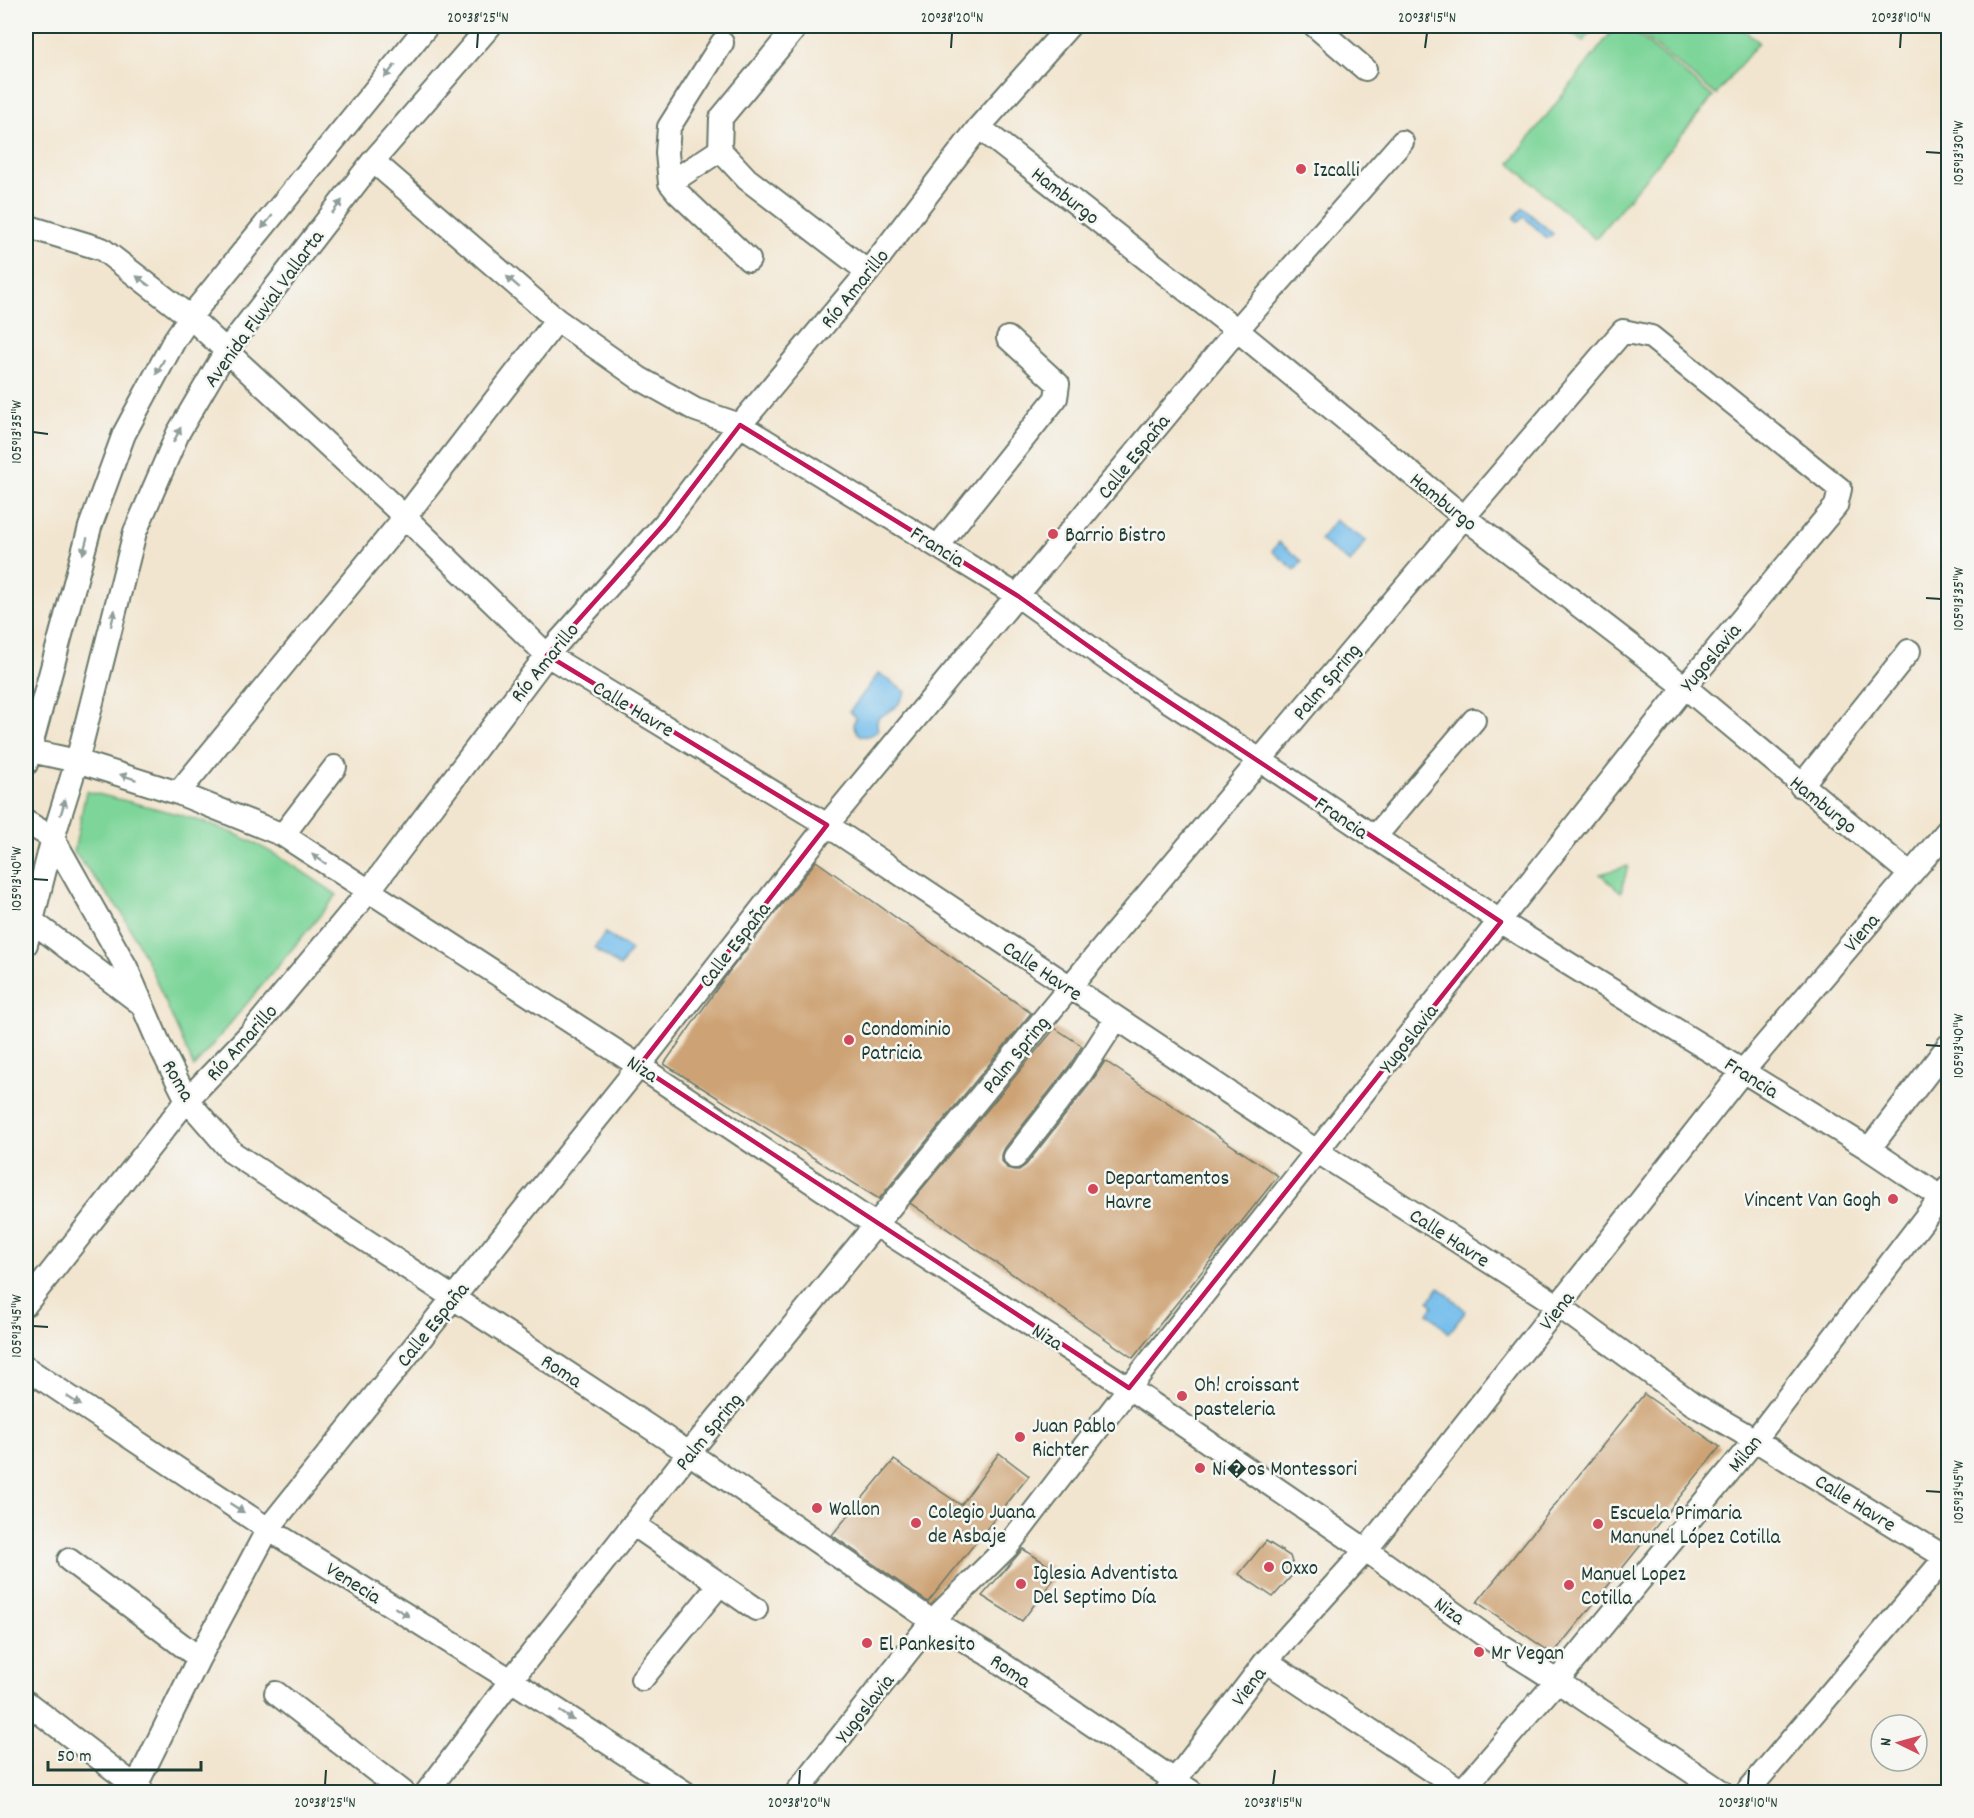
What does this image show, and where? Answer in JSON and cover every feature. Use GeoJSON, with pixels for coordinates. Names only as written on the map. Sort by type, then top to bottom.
{"type":"FeatureCollection","features":[{"type":"Feature","properties":{"kind":"street"},"geometry":{"type":"LineString","coordinates":[[27,756],[90,527],[124,434],[175,339],[190,317],[427,26]]}},
{"type":"Feature","properties":{"kind":"street","name":"Avenida Fluvial Vallarta"},"geometry":{"type":"LineString","coordinates":[[26,944],[53,838],[77,761],[135,532],[177,433],[226,351],[373,161],[490,26]]}},
{"type":"Feature","properties":{"kind":"street"},"geometry":{"type":"LineString","coordinates":[[797,26],[721,118],[720,150],[747,179],[868,272]]}},
{"type":"Feature","properties":{"kind":"street","name":"Río Amarillo"},"geometry":{"type":"LineString","coordinates":[[26,1304],[188,1100],[251,1033],[368,892],[547,655],[665,524],[740,424],[868,272],[979,127],[1069,26]]}},
{"type":"Feature","properties":{"kind":"street"},"geometry":{"type":"LineString","coordinates":[[1315,26],[1365,69]]}},
{"type":"Feature","properties":{"kind":"street"},"geometry":{"type":"LineString","coordinates":[[722,43],[669,127],[667,153],[670,183],[678,194],[749,260]]}},
{"type":"Feature","properties":{"kind":"street","name":"Hamburgo"},"geometry":{"type":"LineString","coordinates":[[979,127],[1237,330],[1464,517],[1685,687],[1801,786],[1910,874]]}},
{"type":"Feature","properties":{"kind":"street","name":"Calle España"},"geometry":{"type":"LineString","coordinates":[[137,1791],[200,1658],[268,1528],[639,1066],[827,825],[1237,330],[1402,142]]}},
{"type":"Feature","properties":{"kind":"street"},"geometry":{"type":"LineString","coordinates":[[670,183],[720,150]]}},
{"type":"Feature","properties":{"kind":"street","name":"Francia"},"geometry":{"type":"LineString","coordinates":[[373,161],[557,320],[639,378],[696,410],[740,424],[1018,596],[1136,680],[1260,760],[1500,922],[1946,1196]]}},
{"type":"Feature","properties":{"kind":"street","name":"Calle Havre"},"geometry":{"type":"LineString","coordinates":[[26,226],[102,249],[190,317],[405,518],[547,655],[827,825],[1116,1020],[1559,1306],[1693,1404],[1947,1558]]}},
{"type":"Feature","properties":{"kind":"street"},"geometry":{"type":"LineString","coordinates":[[178,793],[405,518],[557,320]]}},
{"type":"Feature","properties":{"kind":"street","name":"Palm Spring"},"geometry":{"type":"LineString","coordinates":[[427,1792],[511,1680],[689,1453],[1069,988],[1464,517],[1623,332]]}},
{"type":"Feature","properties":{"kind":"street","name":"Yugoslavia"},"geometry":{"type":"LineString","coordinates":[[797,1792],[932,1621],[1007,1547],[1130,1388],[1685,687],[1836,506],[1840,489],[1651,337],[1623,332]]}},
{"type":"Feature","properties":{"kind":"street"},"geometry":{"type":"LineString","coordinates":[[938,546],[1056,398],[1059,384],[1008,338]]}},
{"type":"Feature","properties":{"kind":"street"},"geometry":{"type":"LineString","coordinates":[[1801,786],[1909,651]]}},
{"type":"Feature","properties":{"kind":"street"},"geometry":{"type":"LineString","coordinates":[[1374,838],[1474,720]]}},
{"type":"Feature","properties":{"kind":"street","name":"Niza"},"geometry":{"type":"LineString","coordinates":[[27,756],[77,761],[178,793],[283,835],[639,1066],[876,1225],[1130,1388],[1366,1550],[1484,1635],[1722,1792]]}},
{"type":"Feature","properties":{"kind":"street"},"geometry":{"type":"LineString","coordinates":[[283,835],[335,767]]}},
{"type":"Feature","properties":{"kind":"street"},"geometry":{"type":"LineString","coordinates":[[26,822],[53,838]]}},
{"type":"Feature","properties":{"kind":"street","name":"Viena"},"geometry":{"type":"LineString","coordinates":[[1178,1788],[1266,1661],[1366,1550],[1743,1071],[1948,830]]}},
{"type":"Feature","properties":{"kind":"street","name":"Roma"},"geometry":{"type":"LineString","coordinates":[[53,838],[126,967],[161,1048],[188,1100],[233,1153],[689,1453],[932,1621],[986,1653],[1178,1788]]}},
{"type":"Feature","properties":{"kind":"street"},"geometry":{"type":"LineString","coordinates":[[32,921],[141,1004]]}},
{"type":"Feature","properties":{"kind":"street"},"geometry":{"type":"LineString","coordinates":[[1016,1157],[1081,1073],[1116,1020]]}},
{"type":"Feature","properties":{"kind":"street"},"geometry":{"type":"LineString","coordinates":[[1869,1149],[1948,1046]]}},
{"type":"Feature","properties":{"kind":"street","name":"Milan"},"geometry":{"type":"LineString","coordinates":[[1461,1792],[1557,1682],[1755,1440],[1946,1196]]}},
{"type":"Feature","properties":{"kind":"street","name":"Venecia"},"geometry":{"type":"LineString","coordinates":[[26,1368],[268,1528],[511,1680],[684,1792]]}},
{"type":"Feature","properties":{"kind":"street"},"geometry":{"type":"LineString","coordinates":[[633,1524],[756,1609]]}},
{"type":"Feature","properties":{"kind":"street"},"geometry":{"type":"LineString","coordinates":[[1747,1792],[1947,1558]]}},
{"type":"Feature","properties":{"kind":"street"},"geometry":{"type":"LineString","coordinates":[[69,1560],[200,1658]]}},
{"type":"Feature","properties":{"kind":"street"},"geometry":{"type":"LineString","coordinates":[[642,1679],[720,1584]]}},
{"type":"Feature","properties":{"kind":"street"},"geometry":{"type":"LineString","coordinates":[[1266,1661],[1461,1792]]}},
{"type":"Feature","properties":{"kind":"street"},"geometry":{"type":"LineString","coordinates":[[276,1693],[403,1792]]}},
{"type":"Feature","properties":{"kind":"street"},"geometry":{"type":"LineString","coordinates":[[26,1702],[137,1791]]}},
{"type":"Feature","properties":{"kind":"highlighted area"},"geometry":{"type":"Polygon","coordinates":[[[740,425],[1018,596],[1136,680],[1501,922],[1129,1388],[639,1066],[827,825],[547,655],[665,523],[740,425]]]}},
{"type":"Feature","properties":{"kind":"green space"},"geometry":{"type":"Polygon","coordinates":[[[1562,26],[1595,26],[1583,42],[1562,26]]]}},
{"type":"Feature","properties":{"kind":"green space"},"geometry":{"type":"Polygon","coordinates":[[[1616,26],[1627,26],[1713,97],[1595,239],[1510,163],[1616,26]]]}},
{"type":"Feature","properties":{"kind":"green space"},"geometry":{"type":"Polygon","coordinates":[[[1631,26],[1739,26],[1759,42],[1716,95],[1631,26]]]}},
{"type":"Feature","properties":{"kind":"green space"},"geometry":{"type":"Polygon","coordinates":[[[86,791],[179,815],[233,833],[274,854],[337,895],[194,1067],[149,965],[122,913],[74,852],[86,791]]]}},
{"type":"Feature","properties":{"kind":"green space"},"geometry":{"type":"Polygon","coordinates":[[[1628,866],[1621,892],[1600,874],[1628,866]]]}},
{"type":"Feature","properties":{"kind":"water"},"geometry":{"type":"Polygon","coordinates":[[[1523,208],[1553,234],[1547,238],[1524,217],[1518,222],[1514,218],[1523,208]]]}},
{"type":"Feature","properties":{"kind":"water"},"geometry":{"type":"Polygon","coordinates":[[[1335,520],[1366,541],[1350,563],[1320,540],[1335,520]]]}},
{"type":"Feature","properties":{"kind":"water"},"geometry":{"type":"Polygon","coordinates":[[[1279,542],[1302,561],[1295,570],[1272,551],[1279,542]]]}},
{"type":"Feature","properties":{"kind":"water"},"geometry":{"type":"Polygon","coordinates":[[[879,673],[906,692],[897,706],[878,718],[878,731],[869,736],[862,736],[855,729],[853,724],[856,718],[850,711],[879,673]]]}},
{"type":"Feature","properties":{"kind":"water"},"geometry":{"type":"Polygon","coordinates":[[[605,933],[631,950],[620,967],[594,948],[605,933]]]}},
{"type":"Feature","properties":{"kind":"water"},"geometry":{"type":"Polygon","coordinates":[[[1439,1287],[1466,1311],[1449,1333],[1428,1313],[1433,1306],[1429,1301],[1439,1287]]]}},
{"type":"Feature","properties":{"kind":"building","name":"Condominio Patricia"},"geometry":{"type":"Polygon","coordinates":[[[816,861],[1031,1013],[879,1199],[664,1064],[728,973],[816,861]]]}},
{"type":"Feature","properties":{"kind":"building","name":"Departamentos Havre"},"geometry":{"type":"Polygon","coordinates":[[[1055,1028],[1082,1046],[1070,1065],[1004,1149],[1002,1161],[1007,1168],[1019,1170],[1026,1165],[1105,1061],[1278,1176],[1133,1358],[910,1203],[1055,1028]]]}},
{"type":"Feature","properties":{"kind":"building","name":"Escuela Primaria Manunel López Cotilla"},"geometry":{"type":"Polygon","coordinates":[[[1644,1394],[1720,1447],[1553,1654],[1477,1602],[1644,1394]]]}},
{"type":"Feature","properties":{"kind":"building","name":"Colegio Juana de Asbaje"},"geometry":{"type":"Polygon","coordinates":[[[999,1453],[1029,1476],[928,1602],[832,1535],[894,1460],[961,1505],[999,1453]]]}},
{"type":"Feature","properties":{"kind":"building","name":"Oxxo"},"geometry":{"type":"Polygon","coordinates":[[[1266,1541],[1290,1556],[1295,1572],[1273,1597],[1239,1574],[1266,1541]]]}},
{"type":"Feature","properties":{"kind":"building","name":"Iglesia Adventista Del Septimo Día"},"geometry":{"type":"Polygon","coordinates":[[[1023,1549],[1059,1572],[1022,1621],[982,1596],[1023,1549]]]}},
{"type":"Feature","properties":{"kind":"place","name":"Izcalli"},"geometry":{"type":"Point","coordinates":[1301,169]}},
{"type":"Feature","properties":{"kind":"place","name":"Barrio Bistro"},"geometry":{"type":"Point","coordinates":[1053,534]}},
{"type":"Feature","properties":{"kind":"place","name":"Condominio Patricia"},"geometry":{"type":"Point","coordinates":[849,1040]}},
{"type":"Feature","properties":{"kind":"place","name":"Departamentos Havre"},"geometry":{"type":"Point","coordinates":[1093,1189]}},
{"type":"Feature","properties":{"kind":"place","name":"Vincent Van Gogh"},"geometry":{"type":"Point","coordinates":[1893,1199]}},
{"type":"Feature","properties":{"kind":"place","name":"Oh! croissant pasteleria"},"geometry":{"type":"Point","coordinates":[1182,1396]}},
{"type":"Feature","properties":{"kind":"place","name":"Juan Pablo Richter"},"geometry":{"type":"Point","coordinates":[1020,1437]}},
{"type":"Feature","properties":{"kind":"place","name":"Ni�os Montessori"},"geometry":{"type":"Point","coordinates":[1200,1468]}},
{"type":"Feature","properties":{"kind":"place","name":"Wallon"},"geometry":{"type":"Point","coordinates":[817,1508]}},
{"type":"Feature","properties":{"kind":"place","name":"Colegio Juana de Asbaje"},"geometry":{"type":"Point","coordinates":[916,1523]}},
{"type":"Feature","properties":{"kind":"place","name":"Escuela Primaria Manunel López Cotilla"},"geometry":{"type":"Point","coordinates":[1598,1524]}},
{"type":"Feature","properties":{"kind":"place","name":"Oxxo"},"geometry":{"type":"Point","coordinates":[1269,1567]}},
{"type":"Feature","properties":{"kind":"place","name":"Iglesia Adventista Del Septimo Día"},"geometry":{"type":"Point","coordinates":[1021,1584]}},
{"type":"Feature","properties":{"kind":"place","name":"Manuel Lopez Cotilla"},"geometry":{"type":"Point","coordinates":[1569,1585]}},
{"type":"Feature","properties":{"kind":"place","name":"El Pankesito"},"geometry":{"type":"Point","coordinates":[867,1643]}},
{"type":"Feature","properties":{"kind":"place","name":"Mr Vegan"},"geometry":{"type":"Point","coordinates":[1479,1652]}}]}
